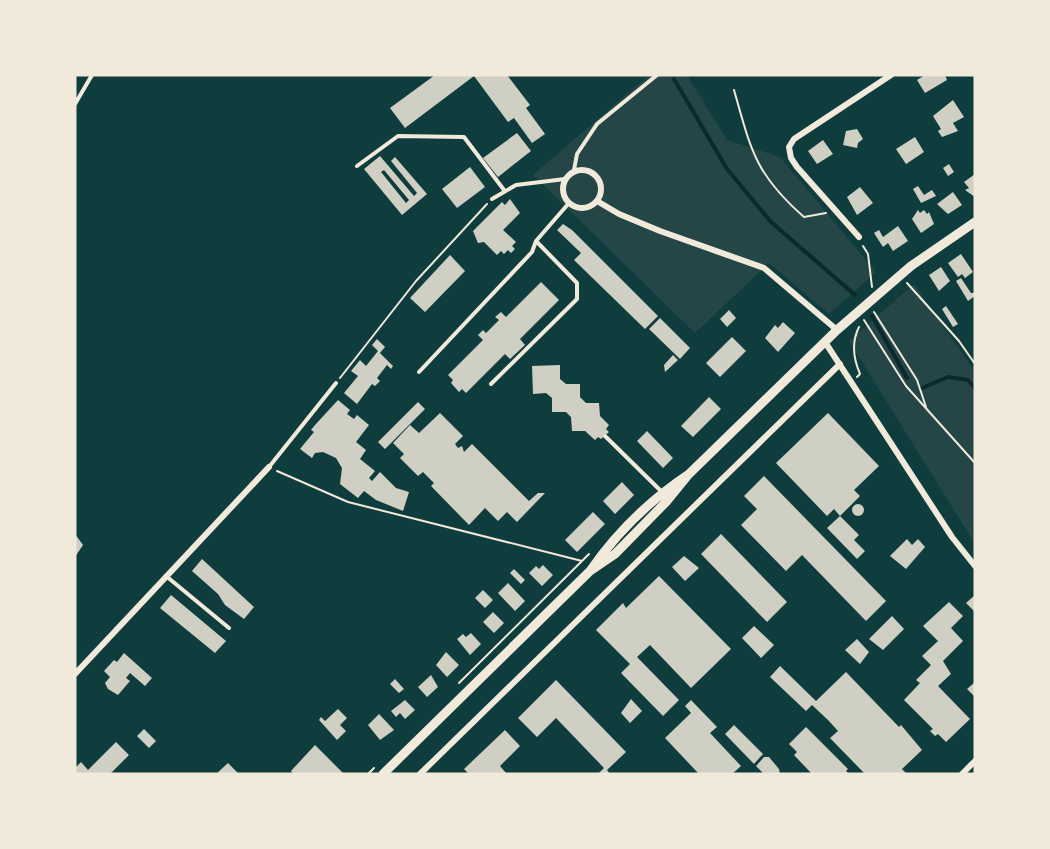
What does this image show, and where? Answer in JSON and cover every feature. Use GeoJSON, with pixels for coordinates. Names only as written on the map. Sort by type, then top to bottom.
{"type":"FeatureCollection","features":[{"type":"Feature","properties":{"kind":"street"},"geometry":{"type":"LineString","coordinates":[[859,237],[797,167],[791,158],[789,147],[794,139],[891,75]]}},
{"type":"Feature","properties":{"kind":"street"},"geometry":{"type":"LineString","coordinates":[[587,170],[598,177],[602,189],[597,201],[580,208],[568,203],[563,192],[565,179],[574,171],[587,170]]}},
{"type":"Feature","properties":{"kind":"street"},"geometry":{"type":"LineString","coordinates":[[597,201],[618,214],[660,231],[764,268],[837,330]]}},
{"type":"Feature","properties":{"kind":"street"},"geometry":{"type":"LineString","coordinates":[[383,774],[590,571],[609,543],[689,474],[837,330],[911,266],[975,222]]}},
{"type":"Feature","properties":{"kind":"street"},"geometry":{"type":"LineString","coordinates":[[825,342],[952,537],[975,566]]}},
{"type":"Feature","properties":{"kind":"street"},"geometry":{"type":"LineString","coordinates":[[420,774],[840,364]]}},
{"type":"Feature","properties":{"kind":"street"},"geometry":{"type":"LineString","coordinates":[[75,674],[269,466]]}},
{"type":"Feature","properties":{"kind":"street"},"geometry":{"type":"LineString","coordinates":[[962,774],[975,761]]}},
{"type":"Feature","properties":{"kind":"lane"},"geometry":{"type":"LineString","coordinates":[[75,104],[92,75]]}},
{"type":"Feature","properties":{"kind":"lane"},"geometry":{"type":"LineString","coordinates":[[574,171],[577,154],[597,124],[657,75]]}},
{"type":"Feature","properties":{"kind":"lane"},"geometry":{"type":"LineString","coordinates":[[357,166],[398,136],[464,136],[504,190]]}},
{"type":"Feature","properties":{"kind":"lane"},"geometry":{"type":"LineString","coordinates":[[492,199],[516,185],[565,179]]}},
{"type":"Feature","properties":{"kind":"lane"},"geometry":{"type":"LineString","coordinates":[[419,372],[532,252],[536,241],[568,203]]}},
{"type":"Feature","properties":{"kind":"lane"},"geometry":{"type":"LineString","coordinates":[[491,384],[577,299],[577,282],[536,241]]}},
{"type":"Feature","properties":{"kind":"lane"},"geometry":{"type":"LineString","coordinates":[[269,466],[336,383]]}},
{"type":"Feature","properties":{"kind":"lane"},"geometry":{"type":"LineString","coordinates":[[605,436],[666,495]]}},
{"type":"Feature","properties":{"kind":"lane"},"geometry":{"type":"LineString","coordinates":[[166,575],[229,628]]}},
{"type":"Feature","properties":{"kind":"path"},"geometry":{"type":"LineString","coordinates":[[734,90],[753,157],[777,194],[804,217],[835,212]]}},
{"type":"Feature","properties":{"kind":"path"},"geometry":{"type":"LineString","coordinates":[[336,383],[416,281],[492,199]]}},
{"type":"Feature","properties":{"kind":"path"},"geometry":{"type":"LineString","coordinates":[[859,237],[868,254],[872,287]]}},
{"type":"Feature","properties":{"kind":"path"},"geometry":{"type":"LineString","coordinates":[[911,266],[905,281],[959,340],[975,363]]}},
{"type":"Feature","properties":{"kind":"path"},"geometry":{"type":"LineString","coordinates":[[850,381],[860,374],[854,359],[853,338],[864,320],[874,311],[916,380],[927,409]]}},
{"type":"Feature","properties":{"kind":"path"},"geometry":{"type":"LineString","coordinates":[[864,320],[906,386],[975,463]]}},
{"type":"Feature","properties":{"kind":"path"},"geometry":{"type":"LineString","coordinates":[[269,466],[348,502],[581,560],[590,571]]}},
{"type":"Feature","properties":{"kind":"shaded area"},"geometry":{"type":"Polygon","coordinates":[[[649,75],[687,75],[727,140],[780,157],[876,272],[829,314],[769,263],[695,333],[533,175],[649,75]]]}},
{"type":"Feature","properties":{"kind":"shaded area"},"geometry":{"type":"Polygon","coordinates":[[[914,284],[975,372],[975,544],[849,341],[914,284]]]}},
{"type":"Feature","properties":{"kind":"building"},"geometry":{"type":"Polygon","coordinates":[[[435,75],[507,75],[530,105],[526,108],[545,134],[532,143],[514,118],[508,122],[474,76],[405,128],[390,108],[435,75]]]}},
{"type":"Feature","properties":{"kind":"building"},"geometry":{"type":"Polygon","coordinates":[[[925,75],[945,75],[947,80],[925,93],[917,80],[925,75]]]}},
{"type":"Feature","properties":{"kind":"building"},"geometry":{"type":"Polygon","coordinates":[[[953,100],[964,117],[953,123],[958,131],[942,137],[938,131],[941,129],[933,116],[953,100]]]}},
{"type":"Feature","properties":{"kind":"building"},"geometry":{"type":"Polygon","coordinates":[[[857,129],[863,139],[858,143],[857,148],[843,145],[846,131],[857,129]]]}},
{"type":"Feature","properties":{"kind":"building"},"geometry":{"type":"Polygon","coordinates":[[[517,133],[531,151],[498,177],[483,158],[517,133]]]}},
{"type":"Feature","properties":{"kind":"building"},"geometry":{"type":"Polygon","coordinates":[[[915,137],[924,152],[906,164],[896,149],[915,137]]]}},
{"type":"Feature","properties":{"kind":"building"},"geometry":{"type":"Polygon","coordinates":[[[823,140],[833,154],[817,164],[808,151],[823,140]]]}},
{"type":"Feature","properties":{"kind":"building"},"geometry":{"type":"Polygon","coordinates":[[[380,156],[414,196],[417,193],[391,161],[395,157],[427,194],[402,215],[364,169],[380,156]],[[384,170],[381,172],[406,203],[409,200],[384,170]]]}},
{"type":"Feature","properties":{"kind":"building"},"geometry":{"type":"Polygon","coordinates":[[[949,164],[954,172],[948,176],[943,168],[949,164]]]}},
{"type":"Feature","properties":{"kind":"building"},"geometry":{"type":"Polygon","coordinates":[[[470,167],[485,187],[457,208],[442,189],[470,167]]]}},
{"type":"Feature","properties":{"kind":"building"},"geometry":{"type":"Polygon","coordinates":[[[975,174],[975,197],[965,190],[969,188],[964,182],[975,174]]]}},
{"type":"Feature","properties":{"kind":"building"},"geometry":{"type":"Polygon","coordinates":[[[918,186],[924,195],[932,190],[936,196],[921,203],[913,189],[918,186]]]}},
{"type":"Feature","properties":{"kind":"building"},"geometry":{"type":"Polygon","coordinates":[[[860,187],[873,203],[857,215],[847,197],[860,187]]]}},
{"type":"Feature","properties":{"kind":"building"},"geometry":{"type":"Polygon","coordinates":[[[953,192],[962,205],[948,214],[937,204],[953,192]]]}},
{"type":"Feature","properties":{"kind":"building"},"geometry":{"type":"Polygon","coordinates":[[[510,199],[520,213],[503,230],[516,242],[512,246],[515,249],[511,253],[508,250],[504,254],[501,251],[497,255],[484,242],[478,243],[473,231],[502,202],[505,205],[510,199]]]}},
{"type":"Feature","properties":{"kind":"building"},"geometry":{"type":"Polygon","coordinates":[[[918,210],[920,213],[924,210],[927,214],[929,212],[934,224],[921,233],[912,219],[918,210]]]}},
{"type":"Feature","properties":{"kind":"building"},"geometry":{"type":"Polygon","coordinates":[[[563,224],[572,230],[658,316],[645,329],[574,260],[581,253],[557,230],[563,224]]]}},
{"type":"Feature","properties":{"kind":"building"},"geometry":{"type":"Polygon","coordinates":[[[898,226],[908,241],[893,251],[888,243],[883,247],[874,233],[879,230],[883,237],[898,226]]]}},
{"type":"Feature","properties":{"kind":"building"},"geometry":{"type":"Polygon","coordinates":[[[961,254],[973,272],[965,278],[962,274],[958,277],[948,263],[961,254]]]}},
{"type":"Feature","properties":{"kind":"building"},"geometry":{"type":"Polygon","coordinates":[[[450,255],[465,271],[425,312],[410,298],[450,255]]]}},
{"type":"Feature","properties":{"kind":"building"},"geometry":{"type":"Polygon","coordinates":[[[941,267],[950,281],[939,291],[929,275],[941,267]]]}},
{"type":"Feature","properties":{"kind":"building"},"geometry":{"type":"Polygon","coordinates":[[[961,278],[971,293],[975,293],[975,296],[968,301],[956,281],[961,278]]]}},
{"type":"Feature","properties":{"kind":"building"},"geometry":{"type":"Polygon","coordinates":[[[541,282],[559,300],[520,339],[525,345],[510,359],[505,354],[466,393],[462,389],[459,392],[451,383],[453,380],[448,375],[483,340],[478,335],[483,330],[486,333],[499,320],[495,317],[501,312],[506,317],[541,282]]]}},
{"type":"Feature","properties":{"kind":"building"},"geometry":{"type":"Polygon","coordinates":[[[946,306],[958,324],[953,327],[942,309],[946,306]]]}},
{"type":"Feature","properties":{"kind":"building"},"geometry":{"type":"Polygon","coordinates":[[[729,310],[736,318],[727,327],[720,319],[729,310]]]}},
{"type":"Feature","properties":{"kind":"building"},"geometry":{"type":"Polygon","coordinates":[[[660,318],[690,348],[680,359],[649,329],[660,318]]]}},
{"type":"Feature","properties":{"kind":"building"},"geometry":{"type":"Polygon","coordinates":[[[783,322],[795,333],[778,352],[765,338],[775,325],[778,328],[783,322]]]}},
{"type":"Feature","properties":{"kind":"building"},"geometry":{"type":"Polygon","coordinates":[[[732,337],[746,351],[720,377],[706,363],[732,337]]]}},
{"type":"Feature","properties":{"kind":"building"},"geometry":{"type":"Polygon","coordinates":[[[377,339],[385,347],[380,353],[393,366],[391,369],[387,365],[377,378],[380,381],[375,386],[372,384],[357,404],[344,393],[358,376],[351,371],[360,360],[366,366],[378,351],[372,345],[377,339]]]}},
{"type":"Feature","properties":{"kind":"building"},"geometry":{"type":"Polygon","coordinates":[[[673,355],[678,360],[665,372],[664,365],[673,355]]]}},
{"type":"Feature","properties":{"kind":"building"},"geometry":{"type":"Polygon","coordinates":[[[560,365],[560,379],[566,384],[580,384],[580,397],[586,403],[599,403],[600,416],[609,425],[606,429],[609,432],[601,439],[598,437],[595,440],[585,431],[572,431],[571,417],[566,412],[552,412],[552,398],[546,393],[533,394],[532,366],[560,365]]]}},
{"type":"Feature","properties":{"kind":"building"},"geometry":{"type":"Polygon","coordinates":[[[709,397],[721,409],[693,437],[681,426],[709,397]]]}},
{"type":"Feature","properties":{"kind":"building"},"geometry":{"type":"Polygon","coordinates":[[[338,400],[350,410],[347,414],[354,419],[357,415],[369,425],[356,442],[366,450],[360,459],[375,471],[369,478],[372,481],[380,472],[396,488],[409,492],[403,511],[376,500],[364,491],[358,498],[340,484],[342,468],[336,458],[323,452],[315,453],[312,458],[300,449],[314,432],[311,430],[338,400]]]}},
{"type":"Feature","properties":{"kind":"building"},"geometry":{"type":"Polygon","coordinates":[[[418,402],[425,409],[385,449],[378,442],[418,402]]]}},
{"type":"Feature","properties":{"kind":"building"},"geometry":{"type":"Polygon","coordinates":[[[440,413],[463,436],[455,444],[458,448],[462,446],[464,452],[472,444],[529,501],[538,493],[545,493],[517,522],[507,512],[498,521],[485,508],[469,525],[431,486],[434,483],[423,472],[418,476],[400,458],[404,454],[393,443],[410,425],[419,433],[440,413]]]}},
{"type":"Feature","properties":{"kind":"building"},"geometry":{"type":"Polygon","coordinates":[[[828,413],[879,466],[854,490],[860,496],[840,516],[834,509],[827,516],[776,463],[828,413]]]}},
{"type":"Feature","properties":{"kind":"building"},"geometry":{"type":"Polygon","coordinates":[[[647,431],[673,458],[663,468],[637,441],[647,431]]]}},
{"type":"Feature","properties":{"kind":"building"},"geometry":{"type":"Polygon","coordinates":[[[764,476],[886,601],[866,621],[802,555],[786,571],[741,525],[757,509],[744,496],[764,476]]]}},
{"type":"Feature","properties":{"kind":"building"},"geometry":{"type":"Polygon","coordinates":[[[622,482],[634,495],[615,514],[603,501],[622,482]]]}},
{"type":"Feature","properties":{"kind":"building"},"geometry":{"type":"Polygon","coordinates":[[[860,504],[864,510],[860,516],[856,516],[852,508],[860,504]]]}},
{"type":"Feature","properties":{"kind":"building"},"geometry":{"type":"Polygon","coordinates":[[[593,512],[605,524],[577,552],[565,540],[593,512]]]}},
{"type":"Feature","properties":{"kind":"building"},"geometry":{"type":"Polygon","coordinates":[[[840,516],[859,535],[854,540],[865,551],[857,559],[827,528],[840,516]]]}},
{"type":"Feature","properties":{"kind":"building"},"geometry":{"type":"Polygon","coordinates":[[[75,534],[83,545],[75,557],[75,534]]]}},
{"type":"Feature","properties":{"kind":"building"},"geometry":{"type":"Polygon","coordinates":[[[721,534],[787,602],[767,622],[701,554],[721,534]]]}},
{"type":"Feature","properties":{"kind":"building"},"geometry":{"type":"Polygon","coordinates":[[[907,539],[912,545],[918,539],[925,547],[906,569],[890,556],[907,539]]]}},
{"type":"Feature","properties":{"kind":"building"},"geometry":{"type":"Polygon","coordinates":[[[684,556],[699,568],[685,581],[672,567],[684,556]]]}},
{"type":"Feature","properties":{"kind":"building"},"geometry":{"type":"Polygon","coordinates":[[[202,559],[254,607],[244,619],[225,605],[218,594],[192,571],[202,559]]]}},
{"type":"Feature","properties":{"kind":"building"},"geometry":{"type":"Polygon","coordinates":[[[543,565],[553,575],[542,586],[529,573],[536,566],[539,569],[543,565]]]}},
{"type":"Feature","properties":{"kind":"building"},"geometry":{"type":"Polygon","coordinates":[[[514,569],[525,580],[521,584],[510,573],[514,569]]]}},
{"type":"Feature","properties":{"kind":"building"},"geometry":{"type":"Polygon","coordinates":[[[659,576],[731,649],[691,688],[650,645],[637,657],[679,700],[663,716],[621,673],[630,664],[596,630],[623,603],[626,608],[659,576]]]}},
{"type":"Feature","properties":{"kind":"building"},"geometry":{"type":"Polygon","coordinates":[[[508,583],[525,601],[515,611],[498,593],[508,583]]]}},
{"type":"Feature","properties":{"kind":"building"},"geometry":{"type":"Polygon","coordinates":[[[483,590],[493,600],[485,608],[475,598],[483,590]]]}},
{"type":"Feature","properties":{"kind":"building"},"geometry":{"type":"Polygon","coordinates":[[[171,595],[226,641],[215,653],[160,608],[171,595]]]}},
{"type":"Feature","properties":{"kind":"building"},"geometry":{"type":"Polygon","coordinates":[[[975,595],[975,612],[966,603],[975,595]]]}},
{"type":"Feature","properties":{"kind":"building"},"geometry":{"type":"Polygon","coordinates":[[[949,602],[963,616],[951,628],[963,641],[943,661],[951,674],[938,686],[970,719],[946,742],[938,734],[935,736],[930,731],[933,729],[904,700],[920,683],[916,680],[931,665],[922,656],[938,641],[923,626],[949,602]]]}},
{"type":"Feature","properties":{"kind":"building"},"geometry":{"type":"Polygon","coordinates":[[[493,612],[504,623],[494,633],[483,622],[493,612]]]}},
{"type":"Feature","properties":{"kind":"building"},"geometry":{"type":"Polygon","coordinates":[[[892,616],[904,629],[883,650],[869,639],[892,616]]]}},
{"type":"Feature","properties":{"kind":"building"},"geometry":{"type":"Polygon","coordinates":[[[754,626],[774,645],[761,658],[742,638],[754,626]]]}},
{"type":"Feature","properties":{"kind":"building"},"geometry":{"type":"Polygon","coordinates":[[[471,633],[481,644],[470,655],[457,639],[463,634],[466,637],[471,633]]]}},
{"type":"Feature","properties":{"kind":"building"},"geometry":{"type":"Polygon","coordinates":[[[857,639],[869,652],[860,664],[845,650],[857,639]]]}},
{"type":"Feature","properties":{"kind":"building"},"geometry":{"type":"Polygon","coordinates":[[[446,652],[459,665],[447,677],[436,665],[446,652]]]}},
{"type":"Feature","properties":{"kind":"building"},"geometry":{"type":"Polygon","coordinates":[[[124,653],[152,678],[145,686],[130,673],[126,678],[130,681],[118,695],[108,689],[105,683],[110,677],[104,671],[114,660],[117,662],[124,653]]]}},
{"type":"Feature","properties":{"kind":"building"},"geometry":{"type":"Polygon","coordinates":[[[780,666],[816,701],[846,672],[899,727],[901,725],[922,750],[902,769],[907,774],[865,774],[830,738],[838,731],[828,720],[812,705],[806,711],[770,677],[780,666]]]}},
{"type":"Feature","properties":{"kind":"building"},"geometry":{"type":"Polygon","coordinates":[[[431,675],[438,687],[427,697],[418,687],[431,675]]]}},
{"type":"Feature","properties":{"kind":"building"},"geometry":{"type":"Polygon","coordinates":[[[395,679],[404,689],[399,693],[390,684],[395,679]]]}},
{"type":"Feature","properties":{"kind":"building"},"geometry":{"type":"Polygon","coordinates":[[[556,680],[626,752],[607,770],[610,774],[598,774],[604,768],[556,718],[537,737],[518,718],[556,680]]]}},
{"type":"Feature","properties":{"kind":"building"},"geometry":{"type":"Polygon","coordinates":[[[975,682],[975,697],[967,689],[975,682]]]}},
{"type":"Feature","properties":{"kind":"building"},"geometry":{"type":"Polygon","coordinates":[[[631,699],[642,711],[630,723],[621,713],[631,699]]]}},
{"type":"Feature","properties":{"kind":"building"},"geometry":{"type":"Polygon","coordinates":[[[405,700],[415,710],[405,719],[400,713],[396,717],[391,711],[405,700]]]}},
{"type":"Feature","properties":{"kind":"building"},"geometry":{"type":"Polygon","coordinates":[[[691,700],[717,727],[710,733],[741,766],[732,774],[699,774],[665,738],[691,713],[685,706],[691,700]]]}},
{"type":"Feature","properties":{"kind":"building"},"geometry":{"type":"Polygon","coordinates":[[[338,709],[347,718],[340,725],[346,731],[337,740],[319,720],[321,717],[325,721],[338,709]]]}},
{"type":"Feature","properties":{"kind":"building"},"geometry":{"type":"Polygon","coordinates":[[[379,714],[394,730],[380,740],[368,725],[379,714]]]}},
{"type":"Feature","properties":{"kind":"building"},"geometry":{"type":"Polygon","coordinates":[[[734,725],[763,754],[754,764],[725,734],[734,725]]]}},
{"type":"Feature","properties":{"kind":"building"},"geometry":{"type":"Polygon","coordinates":[[[806,727],[848,769],[846,771],[849,774],[812,774],[794,755],[797,752],[789,744],[806,727]]]}},
{"type":"Feature","properties":{"kind":"building"},"geometry":{"type":"Polygon","coordinates":[[[144,729],[156,741],[149,748],[137,736],[144,729]]]}},
{"type":"Feature","properties":{"kind":"building"},"geometry":{"type":"Polygon","coordinates":[[[505,730],[520,746],[500,766],[507,774],[469,774],[464,769],[505,730]]]}},
{"type":"Feature","properties":{"kind":"building"},"geometry":{"type":"Polygon","coordinates":[[[116,742],[129,755],[110,774],[75,774],[75,768],[81,762],[88,770],[116,742]]]}},
{"type":"Feature","properties":{"kind":"building"},"geometry":{"type":"Polygon","coordinates":[[[315,745],[344,774],[293,774],[291,771],[315,745]]]}},
{"type":"Feature","properties":{"kind":"building"},"geometry":{"type":"Polygon","coordinates":[[[764,757],[769,757],[779,769],[780,774],[764,774],[756,766],[764,757]]]}},
{"type":"Feature","properties":{"kind":"building"},"geometry":{"type":"Polygon","coordinates":[[[228,763],[239,774],[216,774],[228,763]]]}},
{"type":"Feature","properties":{"kind":"waterway"},"geometry":{"type":"LineString","coordinates":[[674,79],[727,169],[771,222],[855,295]]}},
{"type":"Feature","properties":{"kind":"waterway"},"geometry":{"type":"LineString","coordinates":[[872,316],[907,378]]}},
{"type":"Feature","properties":{"kind":"waterway"},"geometry":{"type":"LineString","coordinates":[[922,388],[948,377],[968,380],[975,388]]}}]}
